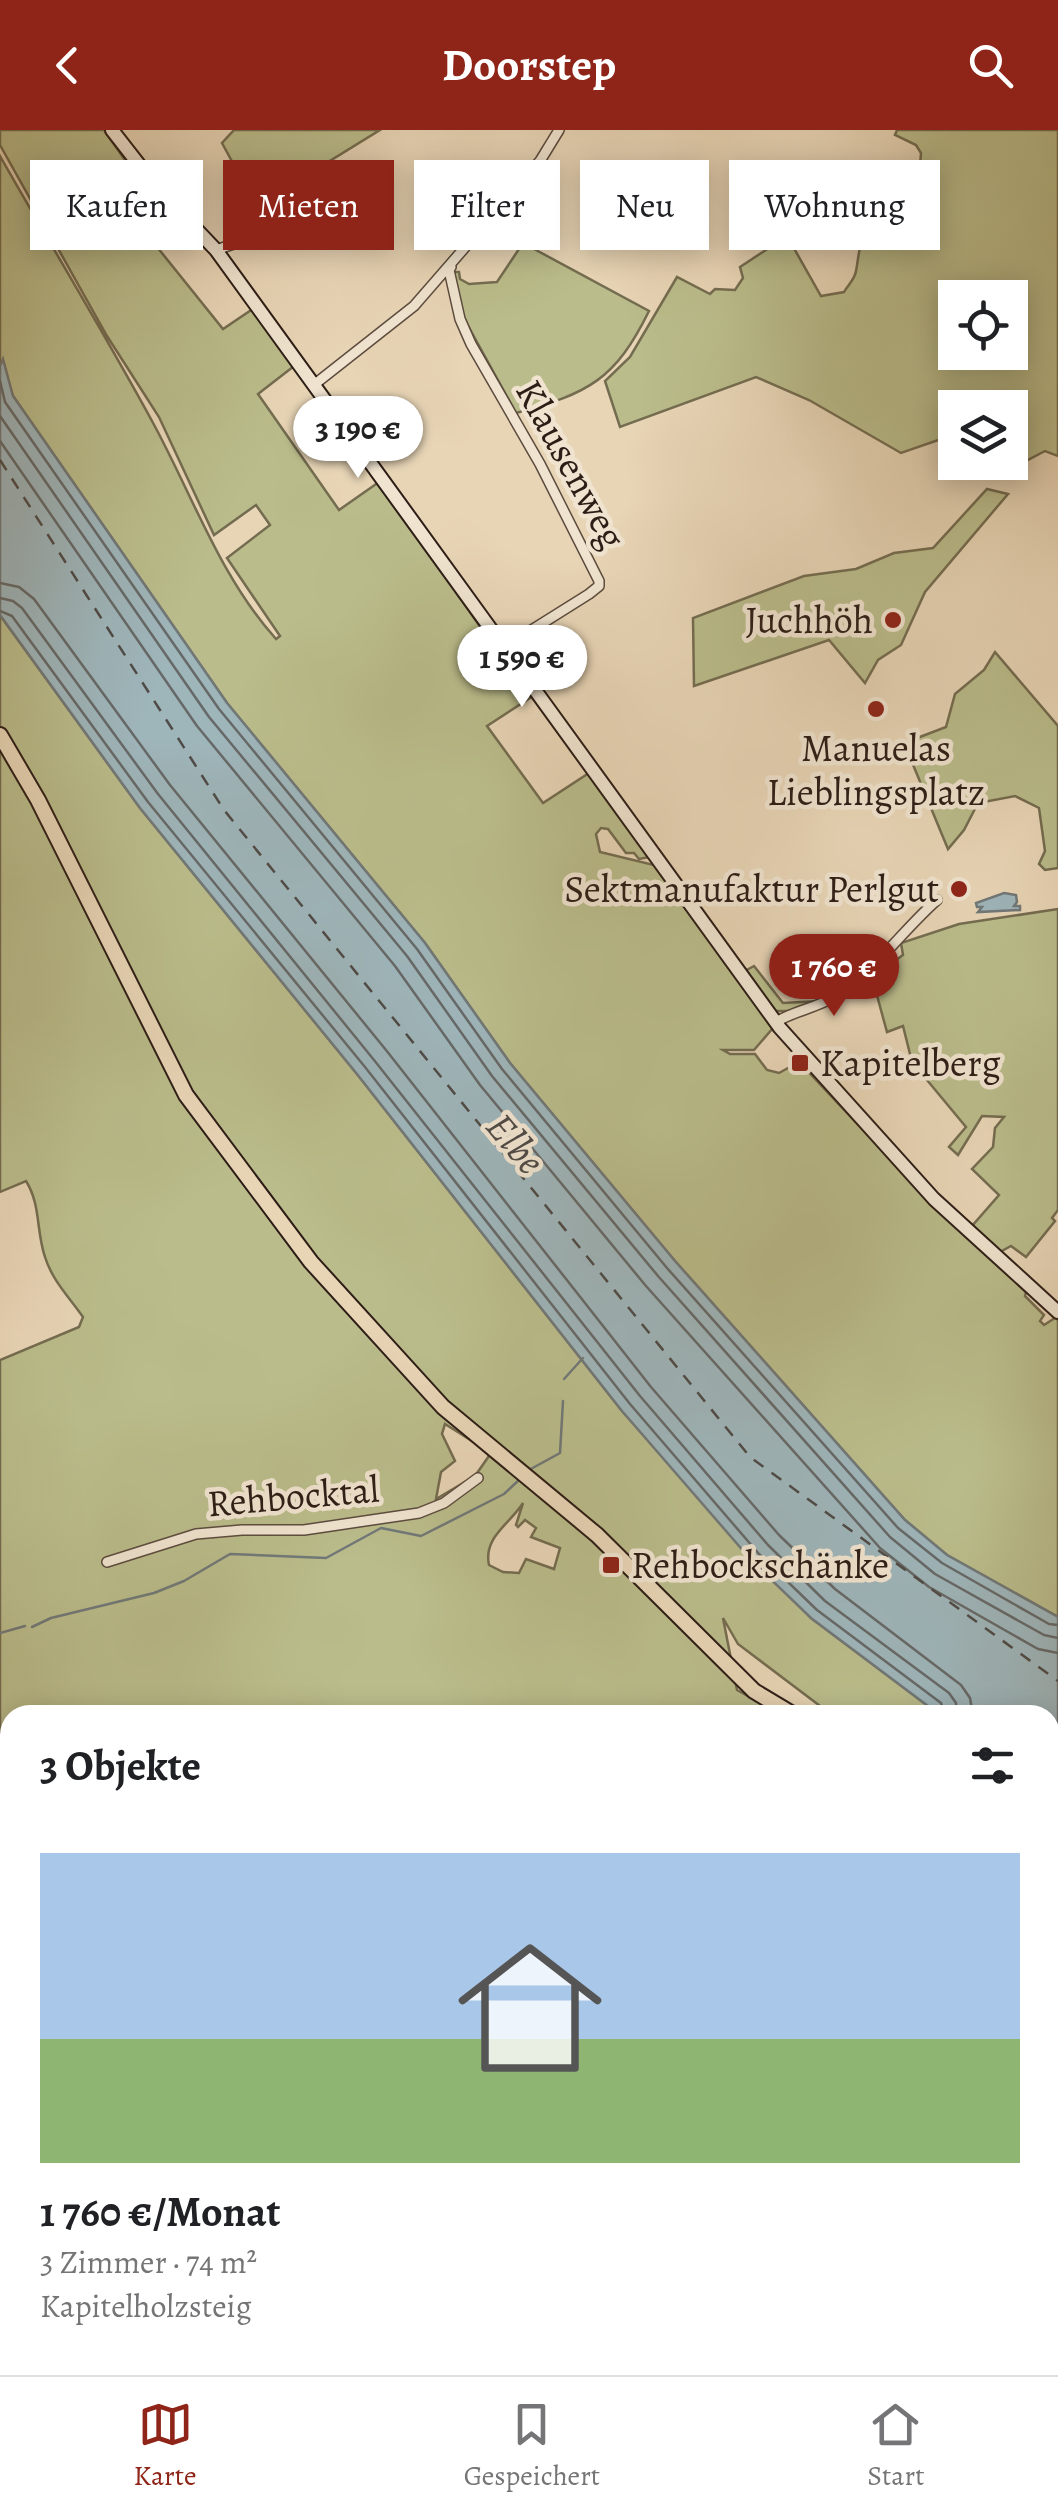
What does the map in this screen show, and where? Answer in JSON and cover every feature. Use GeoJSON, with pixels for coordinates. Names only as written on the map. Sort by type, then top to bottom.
{"type":"FeatureCollection","features":[{"type":"Feature","properties":{"kind":"main road"},"geometry":{"type":"LineString","coordinates":[[112,130],[158,190],[216,250],[776,1022],[934,1200],[1058,1312]]}},
{"type":"Feature","properties":{"kind":"main road"},"geometry":{"type":"LineString","coordinates":[[0,734],[38,800],[186,1095],[311,1262],[443,1407],[597,1535],[754,1691],[777,1705]]}},
{"type":"Feature","properties":{"kind":"street"},"geometry":{"type":"LineString","coordinates":[[315,384],[414,306],[451,268],[476,232],[540,161],[559,130]]}},
{"type":"Feature","properties":{"kind":"street"},"geometry":{"type":"LineString","coordinates":[[216,250],[223,248]]}},
{"type":"Feature","properties":{"kind":"street","name":"Klausenweg"},"geometry":{"type":"LineString","coordinates":[[451,268],[460,319],[471,344],[540,464],[599,580],[599,586],[589,594],[503,648]]}},
{"type":"Feature","properties":{"kind":"street"},"geometry":{"type":"LineString","coordinates":[[776,1022],[836,996],[896,944],[907,927],[937,900]]}},
{"type":"Feature","properties":{"kind":"street","name":"Rehbocktal"},"geometry":{"type":"LineString","coordinates":[[107,1562],[196,1534],[304,1530],[419,1513],[444,1503],[478,1478]]}},
{"type":"Feature","properties":{"kind":"green space"},"geometry":{"type":"Polygon","coordinates":[[[0,130],[104,130],[125,160],[30,160],[30,199],[0,145],[0,130]]]}},
{"type":"Feature","properties":{"kind":"green space"},"geometry":{"type":"Polygon","coordinates":[[[234,130],[380,130],[331,160],[231,160],[222,143],[234,130]]]}},
{"type":"Feature","properties":{"kind":"green space"},"geometry":{"type":"Polygon","coordinates":[[[897,130],[1058,130],[1058,456],[1045,451],[1028,460],[1028,390],[938,390],[938,440],[901,453],[809,400],[756,377],[620,427],[605,381],[630,357],[677,277],[710,294],[715,289],[735,290],[743,278],[740,267],[766,250],[795,250],[821,296],[844,292],[855,274],[860,250],[940,250],[940,160],[920,160],[916,145],[895,135],[897,130]]]}},
{"type":"Feature","properties":{"kind":"green space"},"geometry":{"type":"Polygon","coordinates":[[[0,156],[30,208],[30,250],[55,250],[152,421],[223,562],[276,639],[280,636],[227,558],[270,525],[256,505],[214,535],[159,417],[59,250],[159,250],[223,329],[257,306],[298,363],[258,394],[339,510],[379,482],[530,698],[487,726],[543,803],[589,773],[650,857],[639,859],[634,853],[626,853],[608,829],[601,828],[596,834],[600,852],[654,865],[773,1028],[754,1050],[723,1050],[730,1054],[755,1054],[767,1070],[779,1073],[799,1062],[931,1202],[1026,1292],[1025,1296],[1044,1315],[1040,1321],[1044,1325],[1058,1320],[1058,1617],[947,1555],[905,1520],[675,1261],[510,1063],[425,943],[227,703],[13,396],[0,366],[0,156]]]}},
{"type":"Feature","properties":{"kind":"green space"},"geometry":{"type":"Polygon","coordinates":[[[518,250],[536,250],[649,311],[624,353],[597,380],[563,398],[516,413],[461,313],[454,272],[459,272],[460,279],[469,284],[497,282],[518,250]]]}},
{"type":"Feature","properties":{"kind":"green space"},"geometry":{"type":"Polygon","coordinates":[[[987,489],[1008,494],[925,592],[901,645],[878,660],[865,683],[829,640],[694,686],[693,618],[804,576],[856,569],[894,553],[933,548],[987,489]]]}},
{"type":"Feature","properties":{"kind":"green space"},"geometry":{"type":"Polygon","coordinates":[[[0,615],[140,808],[357,1074],[622,1411],[811,1618],[927,1705],[819,1705],[738,1644],[723,1618],[737,1690],[764,1705],[0,1705],[0,1360],[79,1327],[83,1317],[48,1265],[34,1199],[26,1181],[0,1192],[0,615]],[[445,1424],[442,1434],[455,1461],[441,1472],[436,1499],[475,1476],[491,1453],[445,1424]],[[523,1503],[490,1546],[489,1565],[503,1572],[519,1573],[526,1559],[554,1569],[560,1548],[531,1537],[536,1528],[525,1520],[516,1525],[523,1503]]]}},
{"type":"Feature","properties":{"kind":"green space"},"geometry":{"type":"Polygon","coordinates":[[[995,652],[1058,726],[1058,868],[1045,870],[1039,864],[1045,851],[1039,808],[1015,796],[978,803],[964,830],[948,849],[904,743],[946,727],[955,694],[984,670],[995,652]]]}},
{"type":"Feature","properties":{"kind":"green space"},"geometry":{"type":"Polygon","coordinates":[[[1058,909],[1058,1210],[1052,1218],[1055,1221],[1026,1257],[1011,1246],[1000,1252],[972,1226],[999,1195],[972,1169],[993,1147],[995,1128],[1004,1117],[982,1116],[958,1155],[949,1147],[966,1127],[912,1062],[903,1026],[887,1032],[876,992],[842,997],[881,959],[889,965],[903,955],[901,943],[959,924],[1058,909]]]}},
{"type":"Feature","properties":{"kind":"green space"},"geometry":{"type":"Polygon","coordinates":[[[754,966],[783,1003],[820,1001],[790,1011],[775,1011],[745,971],[754,966]]]}},
{"type":"Feature","properties":{"kind":"water","name":"Elbe"},"geometry":{"type":"Polygon","coordinates":[[[3,359],[13,396],[227,703],[425,943],[510,1063],[675,1261],[905,1520],[947,1555],[1058,1617],[1058,1705],[927,1705],[811,1618],[752,1561],[622,1411],[357,1074],[140,808],[0,615],[3,359]]]}},
{"type":"Feature","properties":{"kind":"water"},"geometry":{"type":"Polygon","coordinates":[[[1004,893],[1016,895],[1014,906],[1020,906],[1020,910],[978,912],[982,907],[976,903],[1004,893]]]}},
{"type":"Feature","properties":{"kind":"waterway"},"geometry":{"type":"LineString","coordinates":[[564,1379],[583,1358]]}},
{"type":"Feature","properties":{"kind":"waterway"},"geometry":{"type":"LineString","coordinates":[[529,1470],[560,1453],[563,1401]]}},
{"type":"Feature","properties":{"kind":"waterway"},"geometry":{"type":"LineString","coordinates":[[32,1627],[51,1618],[154,1593],[184,1581],[230,1554],[326,1558],[381,1528],[421,1536],[504,1494],[520,1479]]}},
{"type":"Feature","properties":{"kind":"waterway"},"geometry":{"type":"LineString","coordinates":[[0,1633],[25,1626]]}},
{"type":"Feature","properties":{"kind":"ferry route"},"geometry":{"type":"LineString","coordinates":[[0,460],[224,810],[750,1457],[1058,1681]]}},
{"type":"Feature","properties":{"kind":"place","name":"Juchhöh"},"geometry":{"type":"Point","coordinates":[893,620]}},
{"type":"Feature","properties":{"kind":"place","name":"Manuelas Lieblingsplatz"},"geometry":{"type":"Point","coordinates":[876,709]}},
{"type":"Feature","properties":{"kind":"place","name":"Sektmanufaktur Perlgut"},"geometry":{"type":"Point","coordinates":[959,889]}},
{"type":"Feature","properties":{"kind":"place","name":"Kapitelberg"},"geometry":{"type":"Point","coordinates":[800,1063]}},
{"type":"Feature","properties":{"kind":"place","name":"Rehbockschänke"},"geometry":{"type":"Point","coordinates":[611,1565]}}]}
